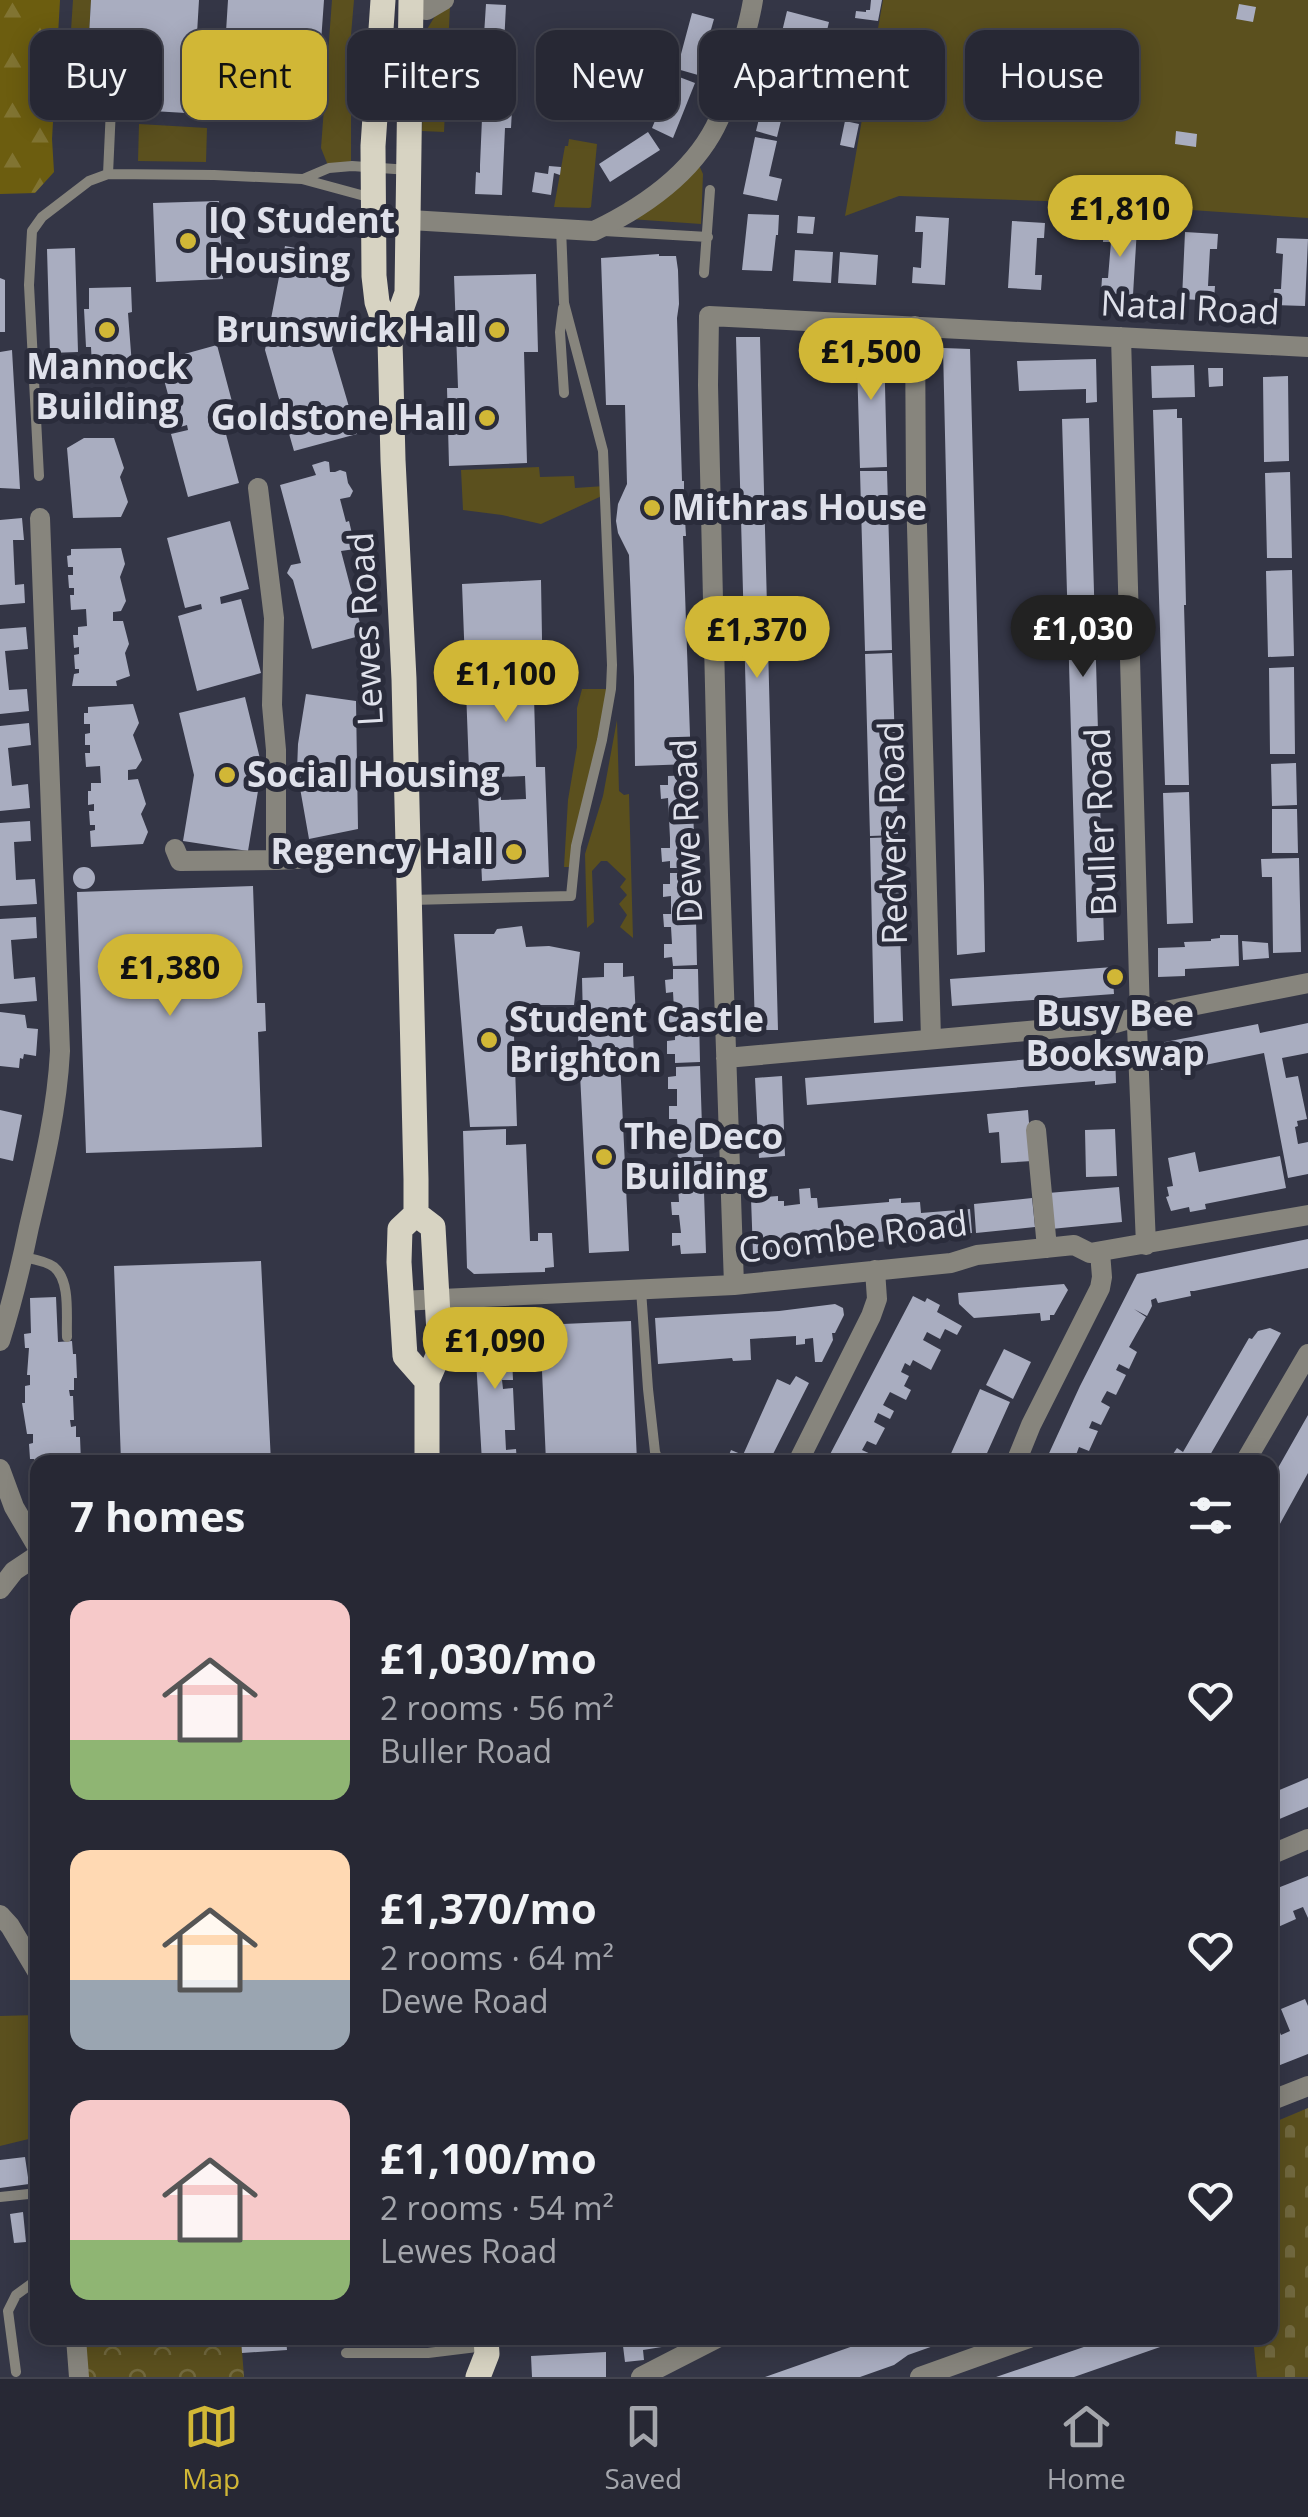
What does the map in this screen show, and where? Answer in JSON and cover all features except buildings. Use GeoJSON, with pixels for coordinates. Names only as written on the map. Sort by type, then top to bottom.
{"type":"FeatureCollection","features":[{"type":"Feature","properties":{"kind":"main road","name":"Lewes Road"},"geometry":{"type":"LineString","coordinates":[[383,0],[372,168],[375,290],[390,340],[404,680],[416,1214],[400,1229],[400,1301],[405,1356],[427,1381]]}},
{"type":"Feature","properties":{"kind":"main road","name":"Lewes Road"},"geometry":{"type":"LineString","coordinates":[[390,340],[408,293],[411,4]]}},
{"type":"Feature","properties":{"kind":"main road","name":"Lewes Road"},"geometry":{"type":"LineString","coordinates":[[416,1214],[433,1227],[438,1298],[440,1351],[427,1381],[427,1455]]}},
{"type":"Feature","properties":{"kind":"main road"},"geometry":{"type":"LineString","coordinates":[[484,2354],[502,2377]]}},
{"type":"Feature","properties":{"kind":"street"},"geometry":{"type":"LineString","coordinates":[[411,4],[427,10],[444,0]]}},
{"type":"Feature","properties":{"kind":"street"},"geometry":{"type":"LineString","coordinates":[[410,220],[594,231],[622,218],[682,171],[705,143],[727,97],[753,0]]}},
{"type":"Feature","properties":{"kind":"street","name":"Natal Road"},"geometry":{"type":"LineString","coordinates":[[709,316],[1308,346]]}},
{"type":"Feature","properties":{"kind":"street","name":"Dewe Road"},"geometry":{"type":"LineString","coordinates":[[709,316],[734,1285]]}},
{"type":"Feature","properties":{"kind":"street","name":"Redvers Road"},"geometry":{"type":"LineString","coordinates":[[915,326],[931,1039]]}},
{"type":"Feature","properties":{"kind":"street","name":"Buller Road"},"geometry":{"type":"LineString","coordinates":[[1121,337],[1146,1245]]}},
{"type":"Feature","properties":{"kind":"street"},"geometry":{"type":"LineString","coordinates":[[258,488],[274,618],[276,860]]}},
{"type":"Feature","properties":{"kind":"street"},"geometry":{"type":"LineString","coordinates":[[0,1341],[24,1257],[50,1139],[60,1050],[40,518]]}},
{"type":"Feature","properties":{"kind":"street"},"geometry":{"type":"LineString","coordinates":[[175,849],[180,861],[408,854]]}},
{"type":"Feature","properties":{"kind":"street"},"geometry":{"type":"LineString","coordinates":[[726,1058],[1116,1023],[1308,983]]}},
{"type":"Feature","properties":{"kind":"street"},"geometry":{"type":"LineString","coordinates":[[1036,1130],[1046,1248]]}},
{"type":"Feature","properties":{"kind":"street","name":"Coombe Road"},"geometry":{"type":"LineString","coordinates":[[400,1301],[734,1285],[1074,1245],[1090,1254],[1308,1215]]}},
{"type":"Feature","properties":{"kind":"street"},"geometry":{"type":"LineString","coordinates":[[1019,1455],[1096,1301],[1102,1277],[1100,1252]]}},
{"type":"Feature","properties":{"kind":"street"},"geometry":{"type":"LineString","coordinates":[[802,1455],[872,1316],[877,1299],[875,1270]]}},
{"type":"Feature","properties":{"kind":"street"},"geometry":{"type":"LineString","coordinates":[[1249,1455],[1308,1354]]}},
{"type":"Feature","properties":{"kind":"street"},"geometry":{"type":"LineString","coordinates":[[0,1469],[14,1507],[30,1534]]}},
{"type":"Feature","properties":{"kind":"street"},"geometry":{"type":"LineString","coordinates":[[0,1589],[14,1570],[30,1561]]}},
{"type":"Feature","properties":{"kind":"street"},"geometry":{"type":"LineString","coordinates":[[1278,1851],[1308,1839]]}},
{"type":"Feature","properties":{"kind":"street"},"geometry":{"type":"LineString","coordinates":[[0,1915],[30,1960]]}},
{"type":"Feature","properties":{"kind":"street"},"geometry":{"type":"LineString","coordinates":[[1278,2098],[1308,2086]]}},
{"type":"Feature","properties":{"kind":"street"},"geometry":{"type":"LineString","coordinates":[[77,2345],[79,2377]]}},
{"type":"Feature","properties":{"kind":"street"},"geometry":{"type":"LineString","coordinates":[[641,2377],[703,2345]]}},
{"type":"Feature","properties":{"kind":"street"},"geometry":{"type":"LineString","coordinates":[[920,2377],[1009,2345]]}},
{"type":"Feature","properties":{"kind":"lane"},"geometry":{"type":"LineString","coordinates":[[108,174],[110,120]]}},
{"type":"Feature","properties":{"kind":"lane"},"geometry":{"type":"LineString","coordinates":[[302,179],[329,168],[410,170]]}},
{"type":"Feature","properties":{"kind":"lane"},"geometry":{"type":"LineString","coordinates":[[39,476],[29,285],[32,231],[42,217],[72,193],[108,174],[302,179],[373,198]]}},
{"type":"Feature","properties":{"kind":"lane"},"geometry":{"type":"LineString","coordinates":[[704,272],[710,190]]}},
{"type":"Feature","properties":{"kind":"lane"},"geometry":{"type":"LineString","coordinates":[[561,228],[564,393]]}},
{"type":"Feature","properties":{"kind":"lane"},"geometry":{"type":"LineString","coordinates":[[594,231],[708,237]]}},
{"type":"Feature","properties":{"kind":"lane"},"geometry":{"type":"LineString","coordinates":[[410,900],[571,896],[576,846],[607,715],[612,665],[603,451],[564,302]]}},
{"type":"Feature","properties":{"kind":"lane"},"geometry":{"type":"LineString","coordinates":[[24,1257],[52,1265],[60,1276],[67,1337]]}},
{"type":"Feature","properties":{"kind":"lane"},"geometry":{"type":"LineString","coordinates":[[641,1289],[656,1455]]}},
{"type":"Feature","properties":{"kind":"lane"},"geometry":{"type":"LineString","coordinates":[[0,2197],[30,2194]]}},
{"type":"Feature","properties":{"kind":"lane"},"geometry":{"type":"LineString","coordinates":[[0,2370],[15,2368],[8,2312],[21,2289],[30,2284]]}},
{"type":"Feature","properties":{"kind":"lane"},"geometry":{"type":"LineString","coordinates":[[346,2353],[484,2354]]}},
{"type":"Feature","properties":{"kind":"green space"},"geometry":{"type":"Polygon","coordinates":[[[0,0],[60,0],[58,30],[30,30],[30,120],[53,120],[54,172],[35,193],[0,194],[0,0]]]}},
{"type":"Feature","properties":{"kind":"green space"},"geometry":{"type":"Polygon","coordinates":[[[73,0],[91,0],[89,30],[71,30],[73,0]]]}},
{"type":"Feature","properties":{"kind":"green space"},"geometry":{"type":"Polygon","coordinates":[[[332,0],[354,0],[351,30],[347,30],[351,161],[329,168],[321,148],[323,120],[327,120],[332,0]]]}},
{"type":"Feature","properties":{"kind":"green space"},"geometry":{"type":"Polygon","coordinates":[[[883,0],[1308,0],[1308,218],[1073,202],[899,196],[845,216],[862,120],[945,120],[945,30],[878,30],[883,0]]]}},
{"type":"Feature","properties":{"kind":"green space"},"geometry":{"type":"Polygon","coordinates":[[[450,6],[449,30],[427,30],[435,16],[450,6]]]}},
{"type":"Feature","properties":{"kind":"green space"},"geometry":{"type":"Polygon","coordinates":[[[422,120],[445,120],[444,132],[422,131],[422,120]]]}},
{"type":"Feature","properties":{"kind":"green space"},"geometry":{"type":"Polygon","coordinates":[[[139,124],[207,128],[206,162],[138,161],[139,124]]]}},
{"type":"Feature","properties":{"kind":"green space"},"geometry":{"type":"Polygon","coordinates":[[[569,139],[597,144],[589,208],[554,207],[569,139]]]}},
{"type":"Feature","properties":{"kind":"green space"},"geometry":{"type":"Polygon","coordinates":[[[698,163],[703,174],[701,224],[630,219],[698,163]]]}},
{"type":"Feature","properties":{"kind":"green space"},"geometry":{"type":"Polygon","coordinates":[[[539,467],[540,477],[574,476],[575,488],[605,486],[606,494],[541,524],[463,510],[461,470],[539,467]]]}},
{"type":"Feature","properties":{"kind":"green space"},"geometry":{"type":"Polygon","coordinates":[[[582,689],[611,689],[574,867],[564,867],[568,800],[577,747],[577,708],[582,689]]]}},
{"type":"Feature","properties":{"kind":"green space"},"geometry":{"type":"Polygon","coordinates":[[[617,720],[619,791],[629,794],[633,938],[620,927],[627,915],[619,904],[627,895],[620,887],[626,879],[607,861],[601,861],[592,871],[594,922],[587,928],[585,854],[603,796],[617,720]]]}},
{"type":"Feature","properties":{"kind":"green space"},"geometry":{"type":"Polygon","coordinates":[[[30,2015],[30,2139],[0,2146],[0,2016],[30,2015]]]}},
{"type":"Feature","properties":{"kind":"green space"},"geometry":{"type":"Polygon","coordinates":[[[1308,2108],[1308,2377],[1257,2377],[1254,2345],[1278,2345],[1278,2121],[1308,2108]]]}},
{"type":"Feature","properties":{"kind":"green space"},"geometry":{"type":"Polygon","coordinates":[[[86,2345],[242,2345],[244,2377],[88,2377],[86,2345]]]}},
{"type":"Feature","properties":{"kind":"place","name":"IQ Student Housing"},"geometry":{"type":"Point","coordinates":[188,241]}},
{"type":"Feature","properties":{"kind":"place","name":"Mannock Building"},"geometry":{"type":"Point","coordinates":[107,330]}},
{"type":"Feature","properties":{"kind":"place","name":"Brunswick Hall"},"geometry":{"type":"Point","coordinates":[497,330]}},
{"type":"Feature","properties":{"kind":"place","name":"Goldstone Hall"},"geometry":{"type":"Point","coordinates":[487,418]}},
{"type":"Feature","properties":{"kind":"place","name":"Mithras House"},"geometry":{"type":"Point","coordinates":[652,508]}},
{"type":"Feature","properties":{"kind":"place","name":"Social Housing"},"geometry":{"type":"Point","coordinates":[227,775]}},
{"type":"Feature","properties":{"kind":"place","name":"Regency Hall"},"geometry":{"type":"Point","coordinates":[514,852]}},
{"type":"Feature","properties":{"kind":"place","name":"Busy Bee Bookswap"},"geometry":{"type":"Point","coordinates":[1115,977]}},
{"type":"Feature","properties":{"kind":"place","name":"Student Castle Brighton"},"geometry":{"type":"Point","coordinates":[489,1040]}},
{"type":"Feature","properties":{"kind":"place","name":"The Deco Building"},"geometry":{"type":"Point","coordinates":[604,1157]}}]}
